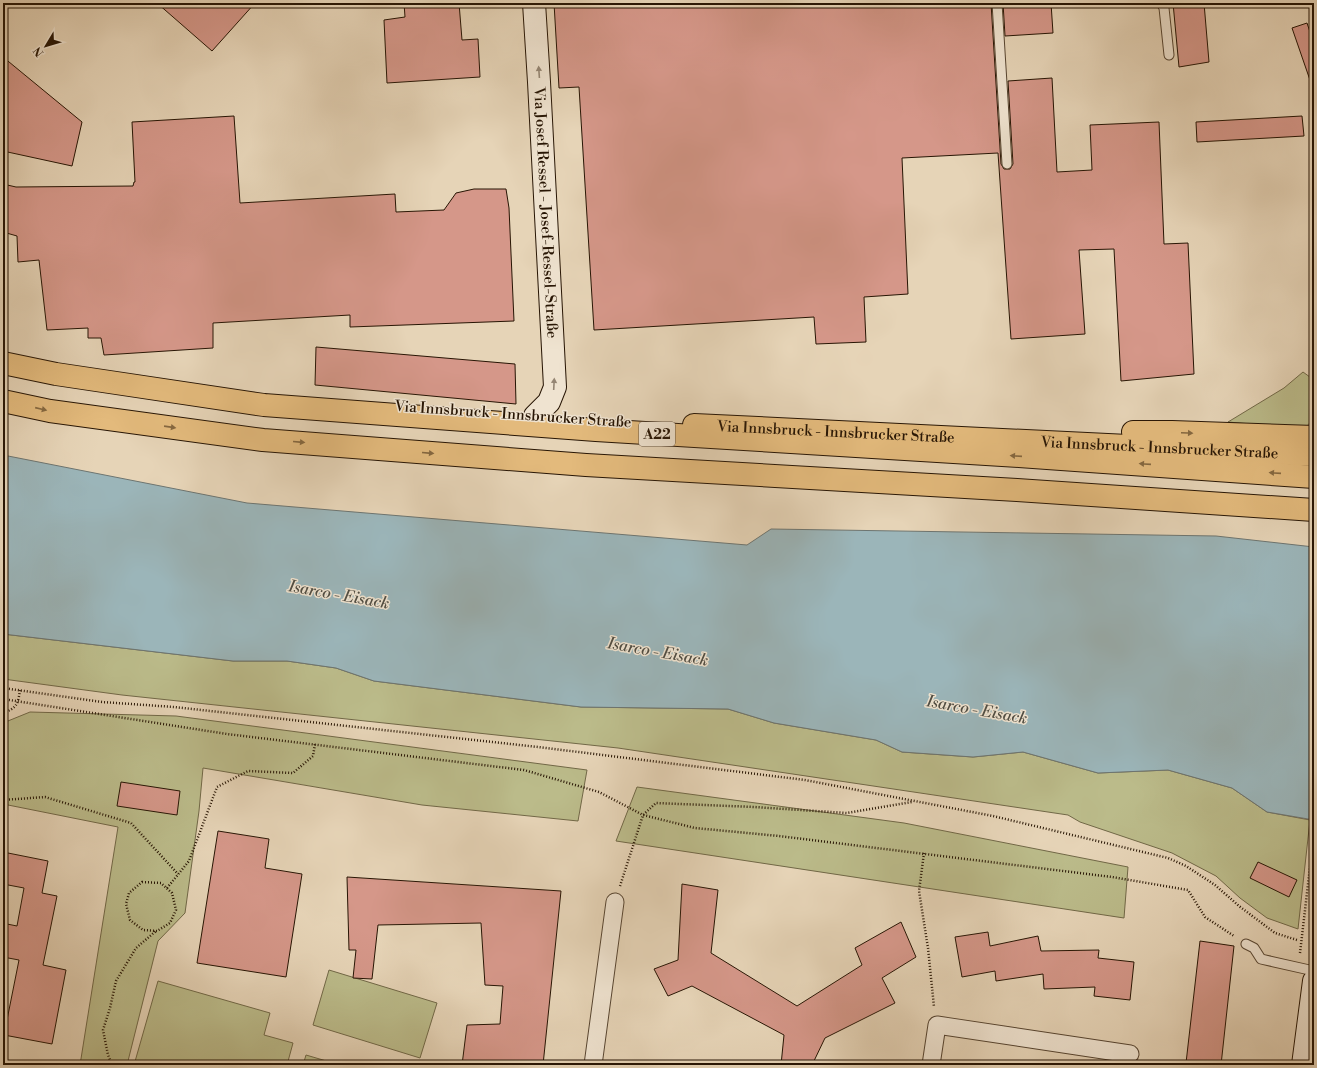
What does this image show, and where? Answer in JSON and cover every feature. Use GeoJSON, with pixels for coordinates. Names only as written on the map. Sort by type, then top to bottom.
{"type":"FeatureCollection","features":[{"type":"Feature","properties":{"kind":"main road","name":"Via Josef Ressel - Josef-Ressel-Straße"},"geometry":{"type":"LineString","coordinates":[[534,3],[555,387],[549,402],[535,416]]}},
{"type":"Feature","properties":{"kind":"main road","name":"Via Innsbruck - Innsbrucker Straße"},"geometry":{"type":"LineString","coordinates":[[3,352],[69,367],[219,391],[535,416],[618,422],[1314,455]]}},
{"type":"Feature","properties":{"kind":"main road","name":"A22"},"geometry":{"type":"LineString","coordinates":[[3,363],[56,374],[264,405],[596,430],[1027,457],[1314,477]]}},
{"type":"Feature","properties":{"kind":"main road","name":"A22"},"geometry":{"type":"LineString","coordinates":[[3,401],[50,411],[271,440],[586,466],[1017,490],[1314,510]]}},
{"type":"Feature","properties":{"kind":"main road"},"geometry":{"type":"LineString","coordinates":[[1095,444],[1116,432],[1172,432],[1314,437]]}},
{"type":"Feature","properties":{"kind":"main road"},"geometry":{"type":"LineString","coordinates":[[1303,1065],[1306,974]]}},
{"type":"Feature","properties":{"kind":"street"},"geometry":{"type":"LineString","coordinates":[[593,1065],[615,902]]}},
{"type":"Feature","properties":{"kind":"street"},"geometry":{"type":"LineString","coordinates":[[931,1065],[938,1025],[1130,1054]]}},
{"type":"Feature","properties":{"kind":"lane"},"geometry":{"type":"LineString","coordinates":[[997,3],[1007,164]]}},
{"type":"Feature","properties":{"kind":"lane"},"geometry":{"type":"LineString","coordinates":[[1162,3],[1164,8],[1169,55]]}},
{"type":"Feature","properties":{"kind":"lane"},"geometry":{"type":"LineString","coordinates":[[1246,944],[1254,948],[1261,959],[1306,974],[1314,971]]}},
{"type":"Feature","properties":{"kind":"path"},"geometry":{"type":"LineString","coordinates":[[3,688],[102,702],[190,708],[546,748],[789,778],[993,816],[1168,858],[1186,866],[1215,885],[1239,906],[1275,933],[1297,940]]}},
{"type":"Feature","properties":{"kind":"path"},"geometry":{"type":"LineString","coordinates":[[3,713],[12,710],[19,701],[20,690]]}},
{"type":"Feature","properties":{"kind":"path"},"geometry":{"type":"LineString","coordinates":[[3,699],[227,734],[524,770],[598,792],[643,815],[695,828],[924,853],[1112,877],[1188,890],[1205,917],[1246,944]]}},
{"type":"Feature","properties":{"kind":"path"},"geometry":{"type":"LineString","coordinates":[[167,888],[189,861],[217,787],[248,771],[293,773],[313,756],[315,744]]}},
{"type":"Feature","properties":{"kind":"path"},"geometry":{"type":"LineString","coordinates":[[3,800],[45,797],[131,824],[178,874]]}},
{"type":"Feature","properties":{"kind":"path"},"geometry":{"type":"LineString","coordinates":[[615,902],[643,815],[656,803],[754,807],[846,814],[914,801]]}},
{"type":"Feature","properties":{"kind":"path"},"geometry":{"type":"LineString","coordinates":[[1306,974],[1314,832]]}},
{"type":"Feature","properties":{"kind":"path"},"geometry":{"type":"LineString","coordinates":[[924,853],[919,891],[928,948],[935,1017],[938,1025]]}},
{"type":"Feature","properties":{"kind":"path"},"geometry":{"type":"LineString","coordinates":[[112,1065],[108,1055],[103,1030],[116,981],[136,948],[170,922],[176,910],[172,893],[161,883],[142,882],[129,894],[126,904],[130,920],[143,930],[157,931]]}},
{"type":"Feature","properties":{"kind":"green space"},"geometry":{"type":"Polygon","coordinates":[[[1303,372],[1314,380],[1314,418],[1307,426],[1296,428],[1228,422],[1284,388],[1303,372]]]}},
{"type":"Feature","properties":{"kind":"green space"},"geometry":{"type":"Polygon","coordinates":[[[3,634],[233,661],[287,661],[336,668],[374,681],[581,707],[728,709],[774,723],[876,740],[902,752],[973,757],[1023,752],[1098,773],[1168,770],[1232,788],[1267,812],[1310,820],[1298,929],[1267,918],[1240,898],[1216,876],[1172,853],[1080,822],[1068,815],[618,748],[122,695],[3,679],[3,634]]]}},
{"type":"Feature","properties":{"kind":"green space"},"geometry":{"type":"Polygon","coordinates":[[[30,712],[176,716],[587,770],[578,821],[422,805],[203,768],[199,811],[185,913],[158,941],[127,1065],[80,1065],[118,827],[3,804],[3,723],[30,712]]]}},
{"type":"Feature","properties":{"kind":"green space"},"geometry":{"type":"Polygon","coordinates":[[[637,787],[904,823],[1128,867],[1124,918],[616,841],[637,787]]]}},
{"type":"Feature","properties":{"kind":"green space"},"geometry":{"type":"Polygon","coordinates":[[[329,970],[437,1003],[420,1058],[313,1025],[329,970]]]}},
{"type":"Feature","properties":{"kind":"green space"},"geometry":{"type":"Polygon","coordinates":[[[158,981],[270,1013],[264,1035],[293,1043],[287,1065],[134,1065],[158,981]]]}},
{"type":"Feature","properties":{"kind":"green space"},"geometry":{"type":"Polygon","coordinates":[[[306,1055],[340,1065],[303,1065],[306,1055]]]}},
{"type":"Feature","properties":{"kind":"water","name":"Isarco - Eisack"},"geometry":{"type":"Polygon","coordinates":[[[3,455],[247,503],[747,545],[771,529],[1216,536],[1314,547],[1314,820],[1267,812],[1232,788],[1168,770],[1098,773],[1023,752],[973,757],[902,752],[876,740],[774,723],[728,709],[581,707],[374,681],[336,668],[287,661],[233,661],[3,634],[3,455]]]}},
{"type":"Feature","properties":{"kind":"building"},"geometry":{"type":"Polygon","coordinates":[[[157,3],[255,3],[212,51],[157,3]]]}},
{"type":"Feature","properties":{"kind":"building"},"geometry":{"type":"Polygon","coordinates":[[[404,3],[459,3],[462,40],[478,39],[480,77],[387,83],[384,20],[405,17],[404,3]]]}},
{"type":"Feature","properties":{"kind":"building"},"geometry":{"type":"Polygon","coordinates":[[[554,3],[991,3],[1001,164],[1004,169],[1010,169],[1013,164],[1008,81],[1052,78],[1057,172],[1092,170],[1090,125],[1159,122],[1164,244],[1188,243],[1194,374],[1121,381],[1114,249],[1079,250],[1085,334],[1011,339],[998,153],[902,158],[908,294],[864,297],[866,342],[816,344],[814,317],[594,330],[579,87],[559,88],[554,3]]]}},
{"type":"Feature","properties":{"kind":"building"},"geometry":{"type":"Polygon","coordinates":[[[1003,3],[1051,3],[1053,33],[1005,36],[1003,3]]]}},
{"type":"Feature","properties":{"kind":"building"},"geometry":{"type":"Polygon","coordinates":[[[1173,3],[1204,3],[1209,62],[1179,67],[1173,3]]]}},
{"type":"Feature","properties":{"kind":"building"},"geometry":{"type":"Polygon","coordinates":[[[1307,23],[1314,44],[1314,83],[1311,83],[1292,28],[1307,23]]]}},
{"type":"Feature","properties":{"kind":"building"},"geometry":{"type":"Polygon","coordinates":[[[3,57],[82,122],[72,166],[3,151],[3,57]]]}},
{"type":"Feature","properties":{"kind":"building"},"geometry":{"type":"Polygon","coordinates":[[[234,116],[240,203],[395,194],[396,212],[444,210],[456,193],[474,189],[506,189],[509,208],[514,321],[350,327],[350,315],[213,323],[213,348],[104,355],[101,338],[88,338],[88,328],[47,330],[39,260],[18,262],[17,236],[3,232],[3,184],[16,187],[133,186],[135,182],[132,122],[234,116]]]}},
{"type":"Feature","properties":{"kind":"building"},"geometry":{"type":"Polygon","coordinates":[[[1302,116],[1304,136],[1197,142],[1196,122],[1302,116]]]}},
{"type":"Feature","properties":{"kind":"building"},"geometry":{"type":"Polygon","coordinates":[[[316,347],[515,364],[516,404],[315,385],[316,347]]]}},
{"type":"Feature","properties":{"kind":"building"},"geometry":{"type":"Polygon","coordinates":[[[121,782],[180,791],[177,815],[117,806],[121,782]]]}},
{"type":"Feature","properties":{"kind":"building"},"geometry":{"type":"Polygon","coordinates":[[[218,831],[269,839],[265,868],[302,874],[286,977],[197,963],[218,831]]]}},
{"type":"Feature","properties":{"kind":"building"},"geometry":{"type":"Polygon","coordinates":[[[3,852],[48,861],[42,893],[57,896],[43,965],[66,970],[52,1044],[4,1035],[19,960],[3,957],[3,946],[7,924],[17,926],[24,888],[3,884],[3,852]]]}},
{"type":"Feature","properties":{"kind":"building"},"geometry":{"type":"Polygon","coordinates":[[[1258,862],[1297,880],[1289,897],[1250,878],[1258,862]]]}},
{"type":"Feature","properties":{"kind":"building"},"geometry":{"type":"Polygon","coordinates":[[[347,877],[561,891],[543,1065],[462,1065],[467,1025],[500,1024],[503,986],[485,985],[481,923],[378,925],[372,979],[353,978],[356,950],[349,950],[347,877]]]}},
{"type":"Feature","properties":{"kind":"building"},"geometry":{"type":"Polygon","coordinates":[[[682,884],[718,890],[711,953],[797,1006],[862,965],[855,948],[901,922],[916,957],[882,978],[895,1003],[825,1038],[813,1063],[781,1065],[784,1035],[692,986],[668,996],[654,969],[678,960],[682,884]]]}},
{"type":"Feature","properties":{"kind":"building"},"geometry":{"type":"Polygon","coordinates":[[[988,932],[990,946],[1038,936],[1041,951],[1099,950],[1098,958],[1134,962],[1130,1000],[1094,996],[1095,987],[1044,989],[1043,974],[996,981],[995,971],[962,977],[955,937],[988,932]]]}},
{"type":"Feature","properties":{"kind":"building"},"geometry":{"type":"Polygon","coordinates":[[[1200,941],[1234,946],[1221,1065],[1186,1063],[1200,941]]]}}]}
